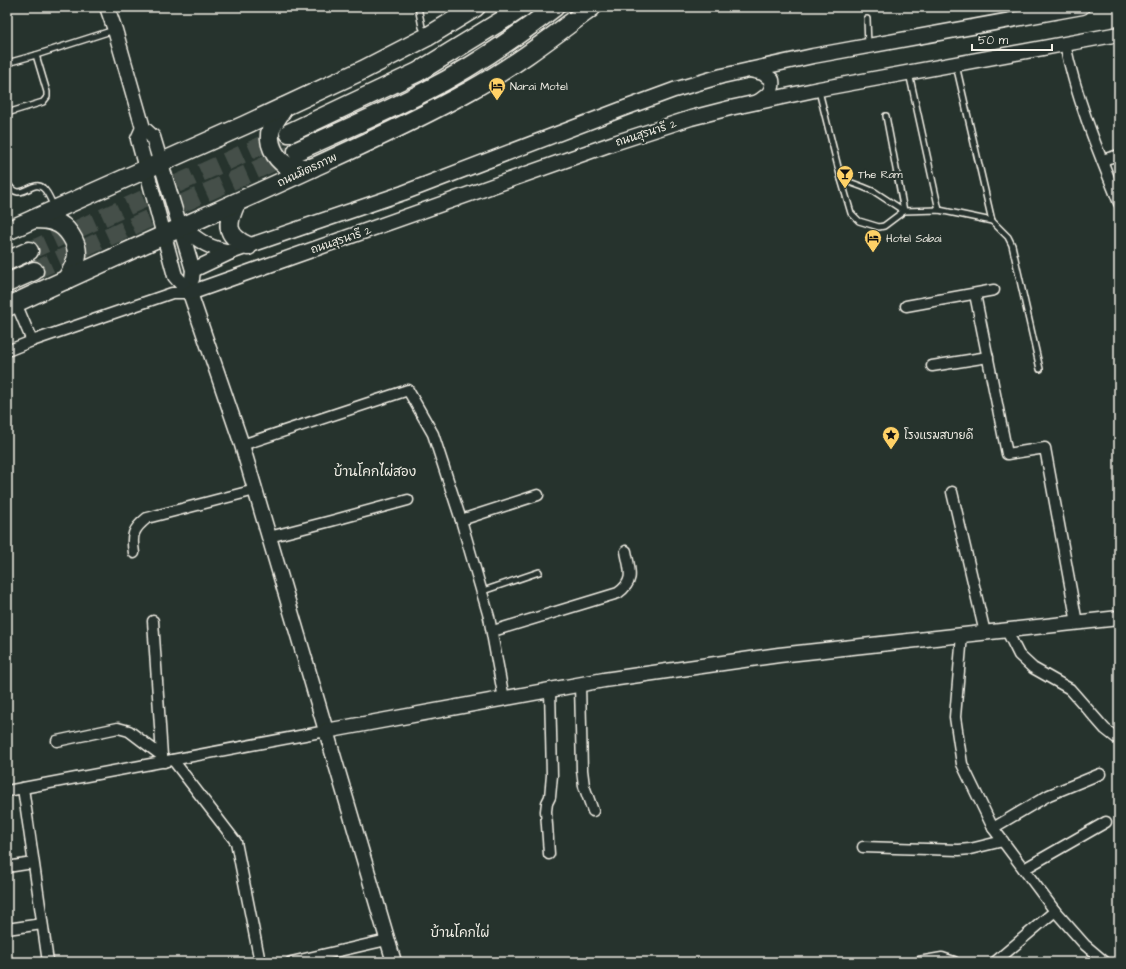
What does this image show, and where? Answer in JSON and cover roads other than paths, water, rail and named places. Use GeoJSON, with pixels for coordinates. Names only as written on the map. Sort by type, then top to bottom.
{"type":"FeatureCollection","features":[{"type":"Feature","properties":{"kind":"highway"},"geometry":{"type":"LineString","coordinates":[[7,231],[363,70],[427,37],[476,7]]}},
{"type":"Feature","properties":{"kind":"highway"},"geometry":{"type":"LineString","coordinates":[[288,132],[418,72],[522,7]]}},
{"type":"Feature","properties":{"kind":"highway","name":"ถนนมิตรภาพ"},"geometry":{"type":"LineString","coordinates":[[297,151],[426,92],[475,64],[524,31],[555,7]]}},
{"type":"Feature","properties":{"kind":"highway","name":"ถนนมิตรภาพ"},"geometry":{"type":"LineString","coordinates":[[12,305],[411,121],[469,91],[537,49],[592,7]]}},
{"type":"Feature","properties":{"kind":"highway"},"geometry":{"type":"LineString","coordinates":[[284,107],[271,130],[271,147],[275,154],[286,165],[311,168]]}},
{"type":"Feature","properties":{"kind":"highway"},"geometry":{"type":"LineString","coordinates":[[236,203],[230,217],[229,224],[235,238],[248,246]]}},
{"type":"Feature","properties":{"kind":"highway"},"geometry":{"type":"LineString","coordinates":[[33,219],[46,219],[56,222],[62,225],[73,239],[78,254],[75,265],[66,280]]}},
{"type":"Feature","properties":{"kind":"highway"},"geometry":{"type":"LineString","coordinates":[[7,261],[29,251]]}},
{"type":"Feature","properties":{"kind":"highway"},"geometry":{"type":"LineString","coordinates":[[7,283],[34,271]]}},
{"type":"Feature","properties":{"kind":"main road"},"geometry":{"type":"LineString","coordinates":[[107,7],[143,128],[153,137],[154,165],[163,235],[175,276],[190,293],[242,445],[394,962]]}},
{"type":"Feature","properties":{"kind":"main road"},"geometry":{"type":"LineString","coordinates":[[193,270],[231,252],[403,193],[674,90],[748,69],[1082,7]]}},
{"type":"Feature","properties":{"kind":"main road","name":"ถนนสุรนารี 2"},"geometry":{"type":"LineString","coordinates":[[190,293],[614,143],[691,118],[758,102],[819,90],[1119,34]]}},
{"type":"Feature","properties":{"kind":"main road"},"geometry":{"type":"LineString","coordinates":[[748,69],[758,71],[769,76],[773,82],[771,90],[767,96],[758,102]]}},
{"type":"Feature","properties":{"kind":"main road"},"geometry":{"type":"LineString","coordinates":[[154,165],[181,227],[193,270],[190,293]]}},
{"type":"Feature","properties":{"kind":"main road"},"geometry":{"type":"LineString","coordinates":[[181,227],[204,245],[217,250],[231,252]]}},
{"type":"Feature","properties":{"kind":"main road"},"geometry":{"type":"LineString","coordinates":[[326,731],[580,684],[779,654],[1119,618]]}},
{"type":"Feature","properties":{"kind":"street"},"geometry":{"type":"LineString","coordinates":[[1065,44],[1071,70],[1102,160],[1119,203]]}},
{"type":"Feature","properties":{"kind":"street"},"geometry":{"type":"LineString","coordinates":[[1102,160],[1119,155]]}},
{"type":"Feature","properties":{"kind":"street"},"geometry":{"type":"LineString","coordinates":[[906,306],[994,290]]}},
{"type":"Feature","properties":{"kind":"street"},"geometry":{"type":"LineString","coordinates":[[7,351],[172,293],[190,293]]}},
{"type":"Feature","properties":{"kind":"street"},"geometry":{"type":"LineString","coordinates":[[975,294],[1007,454],[1045,448],[1077,623]]}},
{"type":"Feature","properties":{"kind":"street"},"geometry":{"type":"LineString","coordinates":[[12,305],[32,341]]}},
{"type":"Feature","properties":{"kind":"street"},"geometry":{"type":"LineString","coordinates":[[932,366],[988,357]]}},
{"type":"Feature","properties":{"kind":"street"},"geometry":{"type":"LineString","coordinates":[[242,445],[408,390],[433,434],[461,520],[493,631],[504,699]]}},
{"type":"Feature","properties":{"kind":"street"},"geometry":{"type":"LineString","coordinates":[[134,552],[132,543],[133,534],[139,525],[147,518],[255,490]]}},
{"type":"Feature","properties":{"kind":"street"},"geometry":{"type":"LineString","coordinates":[[952,492],[985,633]]}},
{"type":"Feature","properties":{"kind":"street"},"geometry":{"type":"LineString","coordinates":[[461,520],[538,495]]}},
{"type":"Feature","properties":{"kind":"street"},"geometry":{"type":"LineString","coordinates":[[269,536],[408,500]]}},
{"type":"Feature","properties":{"kind":"street"},"geometry":{"type":"LineString","coordinates":[[493,631],[618,593],[626,588],[629,581],[630,575],[626,551]]}},
{"type":"Feature","properties":{"kind":"street"},"geometry":{"type":"LineString","coordinates":[[153,621],[166,759]]}},
{"type":"Feature","properties":{"kind":"street"},"geometry":{"type":"LineString","coordinates":[[1007,630],[1019,655],[1028,664],[1070,689],[1105,729],[1119,740]]}},
{"type":"Feature","properties":{"kind":"street"},"geometry":{"type":"LineString","coordinates":[[962,635],[955,717],[962,764],[993,828],[1055,911],[1084,944],[1105,962]]}},
{"type":"Feature","properties":{"kind":"street"},"geometry":{"type":"LineString","coordinates":[[580,684],[582,770],[584,786],[593,811]]}},
{"type":"Feature","properties":{"kind":"street"},"geometry":{"type":"LineString","coordinates":[[549,854],[546,831],[546,803],[550,797],[552,774],[550,690]]}},
{"type":"Feature","properties":{"kind":"street"},"geometry":{"type":"LineString","coordinates":[[57,740],[118,728],[124,729],[129,731],[166,759],[236,842],[260,962]]}},
{"type":"Feature","properties":{"kind":"street"},"geometry":{"type":"LineString","coordinates":[[7,791],[166,759],[326,731]]}},
{"type":"Feature","properties":{"kind":"street"},"geometry":{"type":"LineString","coordinates":[[993,828],[1049,795],[1100,774]]}},
{"type":"Feature","properties":{"kind":"street"},"geometry":{"type":"LineString","coordinates":[[23,788],[48,962]]}},
{"type":"Feature","properties":{"kind":"street"},"geometry":{"type":"LineString","coordinates":[[1024,869],[1106,822]]}},
{"type":"Feature","properties":{"kind":"street"},"geometry":{"type":"LineString","coordinates":[[863,847],[959,850],[970,849],[1003,841]]}},
{"type":"Feature","properties":{"kind":"street"},"geometry":{"type":"LineString","coordinates":[[7,867],[33,863]]}},
{"type":"Feature","properties":{"kind":"street"},"geometry":{"type":"LineString","coordinates":[[995,962],[1055,911]]}},
{"type":"Feature","properties":{"kind":"street"},"geometry":{"type":"LineString","coordinates":[[7,929],[42,924]]}},
{"type":"Feature","properties":{"kind":"street"},"geometry":{"type":"LineString","coordinates":[[291,962],[387,940]]}},
{"type":"Feature","properties":{"kind":"street"},"geometry":{"type":"LineString","coordinates":[[918,962],[942,958],[954,962]]}},
{"type":"Feature","properties":{"kind":"lane"},"geometry":{"type":"LineString","coordinates":[[418,7],[422,27],[427,37]]}},
{"type":"Feature","properties":{"kind":"lane"},"geometry":{"type":"LineString","coordinates":[[868,19],[868,46]]}},
{"type":"Feature","properties":{"kind":"lane"},"geometry":{"type":"LineString","coordinates":[[7,63],[36,56],[115,30]]}},
{"type":"Feature","properties":{"kind":"lane"},"geometry":{"type":"LineString","coordinates":[[7,113],[43,102],[47,97],[47,92],[36,56]]}},
{"type":"Feature","properties":{"kind":"lane"},"geometry":{"type":"LineString","coordinates":[[956,64],[992,220],[1008,237],[1012,246],[1040,369]]}},
{"type":"Feature","properties":{"kind":"lane"},"geometry":{"type":"LineString","coordinates":[[909,73],[938,210]]}},
{"type":"Feature","properties":{"kind":"lane"},"geometry":{"type":"LineString","coordinates":[[819,90],[851,213],[859,221],[879,227],[884,226],[904,211]]}},
{"type":"Feature","properties":{"kind":"lane"},"geometry":{"type":"LineString","coordinates":[[886,116],[904,211]]}},
{"type":"Feature","properties":{"kind":"lane"},"geometry":{"type":"LineString","coordinates":[[841,179],[863,186],[875,192],[904,211],[938,210],[992,220]]}},
{"type":"Feature","properties":{"kind":"lane"},"geometry":{"type":"LineString","coordinates":[[7,182],[10,189],[19,192],[40,186],[43,188],[56,209]]}},
{"type":"Feature","properties":{"kind":"lane"},"geometry":{"type":"LineString","coordinates":[[482,591],[539,572]]}},
{"type":"Feature","properties":{"kind":"tunnel"},"geometry":{"type":"LineString","coordinates":[[29,251],[289,133]]}},
{"type":"Feature","properties":{"kind":"tunnel"},"geometry":{"type":"LineString","coordinates":[[34,271],[293,153]]}},
{"type":"Feature","properties":{"kind":"place","name":"Narai Motel"},"geometry":{"type":"Point","coordinates":[497,101]}},
{"type":"Feature","properties":{"kind":"place","name":"The Ram"},"geometry":{"type":"Point","coordinates":[845,189]}},
{"type":"Feature","properties":{"kind":"place","name":"Hotel Sabai"},"geometry":{"type":"Point","coordinates":[873,253]}},
{"type":"Feature","properties":{"kind":"place","name":"โรงแรมสบายดี"},"geometry":{"type":"Point","coordinates":[891,450]}},
{"type":"Feature","properties":{"kind":"district","name":"บ้านโคกไผ่สอง"},"geometry":{"type":"Point","coordinates":[375,472]}},
{"type":"Feature","properties":{"kind":"district","name":"บ้านโคกไผ่"},"geometry":{"type":"Point","coordinates":[460,933]}}]}
